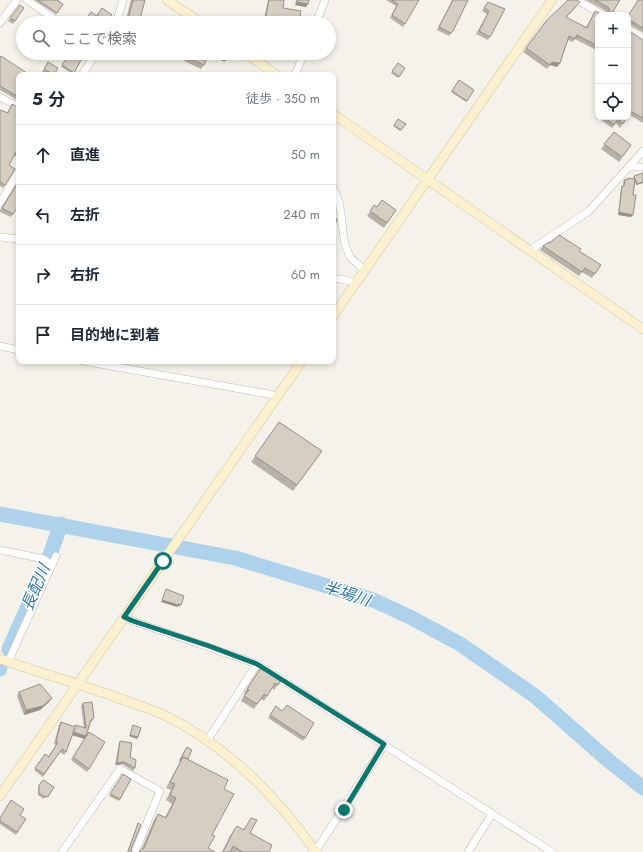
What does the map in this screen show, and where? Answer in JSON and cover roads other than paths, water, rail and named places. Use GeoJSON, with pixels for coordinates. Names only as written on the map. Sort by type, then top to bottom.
{"type":"FeatureCollection","features":[{"type":"Feature","properties":{"kind":"street"},"geometry":{"type":"LineString","coordinates":[[0,23],[17,0]]}},
{"type":"Feature","properties":{"kind":"street"},"geometry":{"type":"LineString","coordinates":[[27,0],[50,16]]}},
{"type":"Feature","properties":{"kind":"street"},"geometry":{"type":"LineString","coordinates":[[118,16],[123,0]]}},
{"type":"Feature","properties":{"kind":"street"},"geometry":{"type":"LineString","coordinates":[[167,0],[191,16]]}},
{"type":"Feature","properties":{"kind":"street"},"geometry":{"type":"LineString","coordinates":[[319,16],[325,0]]}},
{"type":"Feature","properties":{"kind":"street"},"geometry":{"type":"LineString","coordinates":[[336,312],[552,0]]}},
{"type":"Feature","properties":{"kind":"street"},"geometry":{"type":"LineString","coordinates":[[576,0],[598,12]]}},
{"type":"Feature","properties":{"kind":"street"},"geometry":{"type":"LineString","coordinates":[[631,31],[643,39]]}},
{"type":"Feature","properties":{"kind":"street"},"geometry":{"type":"LineString","coordinates":[[84,72],[92,60]]}},
{"type":"Feature","properties":{"kind":"street"},"geometry":{"type":"LineString","coordinates":[[255,60],[273,72]]}},
{"type":"Feature","properties":{"kind":"street"},"geometry":{"type":"LineString","coordinates":[[296,72],[301,60]]}},
{"type":"Feature","properties":{"kind":"street"},"geometry":{"type":"LineString","coordinates":[[0,97],[16,105]]}},
{"type":"Feature","properties":{"kind":"street"},"geometry":{"type":"LineString","coordinates":[[336,116],[642,328]]}},
{"type":"Feature","properties":{"kind":"street"},"geometry":{"type":"LineString","coordinates":[[531,252],[535,247],[589,211],[643,152]]}},
{"type":"Feature","properties":{"kind":"street"},"geometry":{"type":"LineString","coordinates":[[630,167],[643,167]]}},
{"type":"Feature","properties":{"kind":"street"},"geometry":{"type":"LineString","coordinates":[[0,203],[16,176]]}},
{"type":"Feature","properties":{"kind":"street"},"geometry":{"type":"LineString","coordinates":[[336,194],[340,202],[344,234],[350,254],[352,259],[365,270]]}},
{"type":"Feature","properties":{"kind":"street"},"geometry":{"type":"LineString","coordinates":[[0,237],[16,239]]}},
{"type":"Feature","properties":{"kind":"street"},"geometry":{"type":"LineString","coordinates":[[336,279],[356,283]]}},
{"type":"Feature","properties":{"kind":"street"},"geometry":{"type":"LineString","coordinates":[[0,346],[16,349]]}},
{"type":"Feature","properties":{"kind":"street"},"geometry":{"type":"LineString","coordinates":[[100,364],[269,394],[277,397]]}},
{"type":"Feature","properties":{"kind":"street"},"geometry":{"type":"LineString","coordinates":[[0,796],[300,364]]}},
{"type":"Feature","properties":{"kind":"street"},"geometry":{"type":"LineString","coordinates":[[0,550],[49,562]]}},
{"type":"Feature","properties":{"kind":"street"},"geometry":{"type":"LineString","coordinates":[[56,556],[49,562],[4,660],[78,684],[158,713],[207,741],[244,770],[272,797],[294,822],[316,852],[384,744]]}},
{"type":"Feature","properties":{"kind":"street"},"geometry":{"type":"LineString","coordinates":[[124,617],[257,664],[552,852]]}},
{"type":"Feature","properties":{"kind":"street"},"geometry":{"type":"LineString","coordinates":[[207,741],[257,664]]}},
{"type":"Feature","properties":{"kind":"street"},"geometry":{"type":"LineString","coordinates":[[62,852],[120,769],[160,791],[135,852]]}},
{"type":"Feature","properties":{"kind":"street"},"geometry":{"type":"LineString","coordinates":[[468,852],[492,814]]}},
{"type":"Feature","properties":{"kind":"waterway","name":"半場川"},"geometry":{"type":"LineString","coordinates":[[0,514],[235,558],[373,600],[410,617],[460,644],[535,696],[609,761],[643,788]]}},
{"type":"Feature","properties":{"kind":"waterway","name":"長配川"},"geometry":{"type":"LineString","coordinates":[[9,649],[46,566],[61,524]]}}]}
